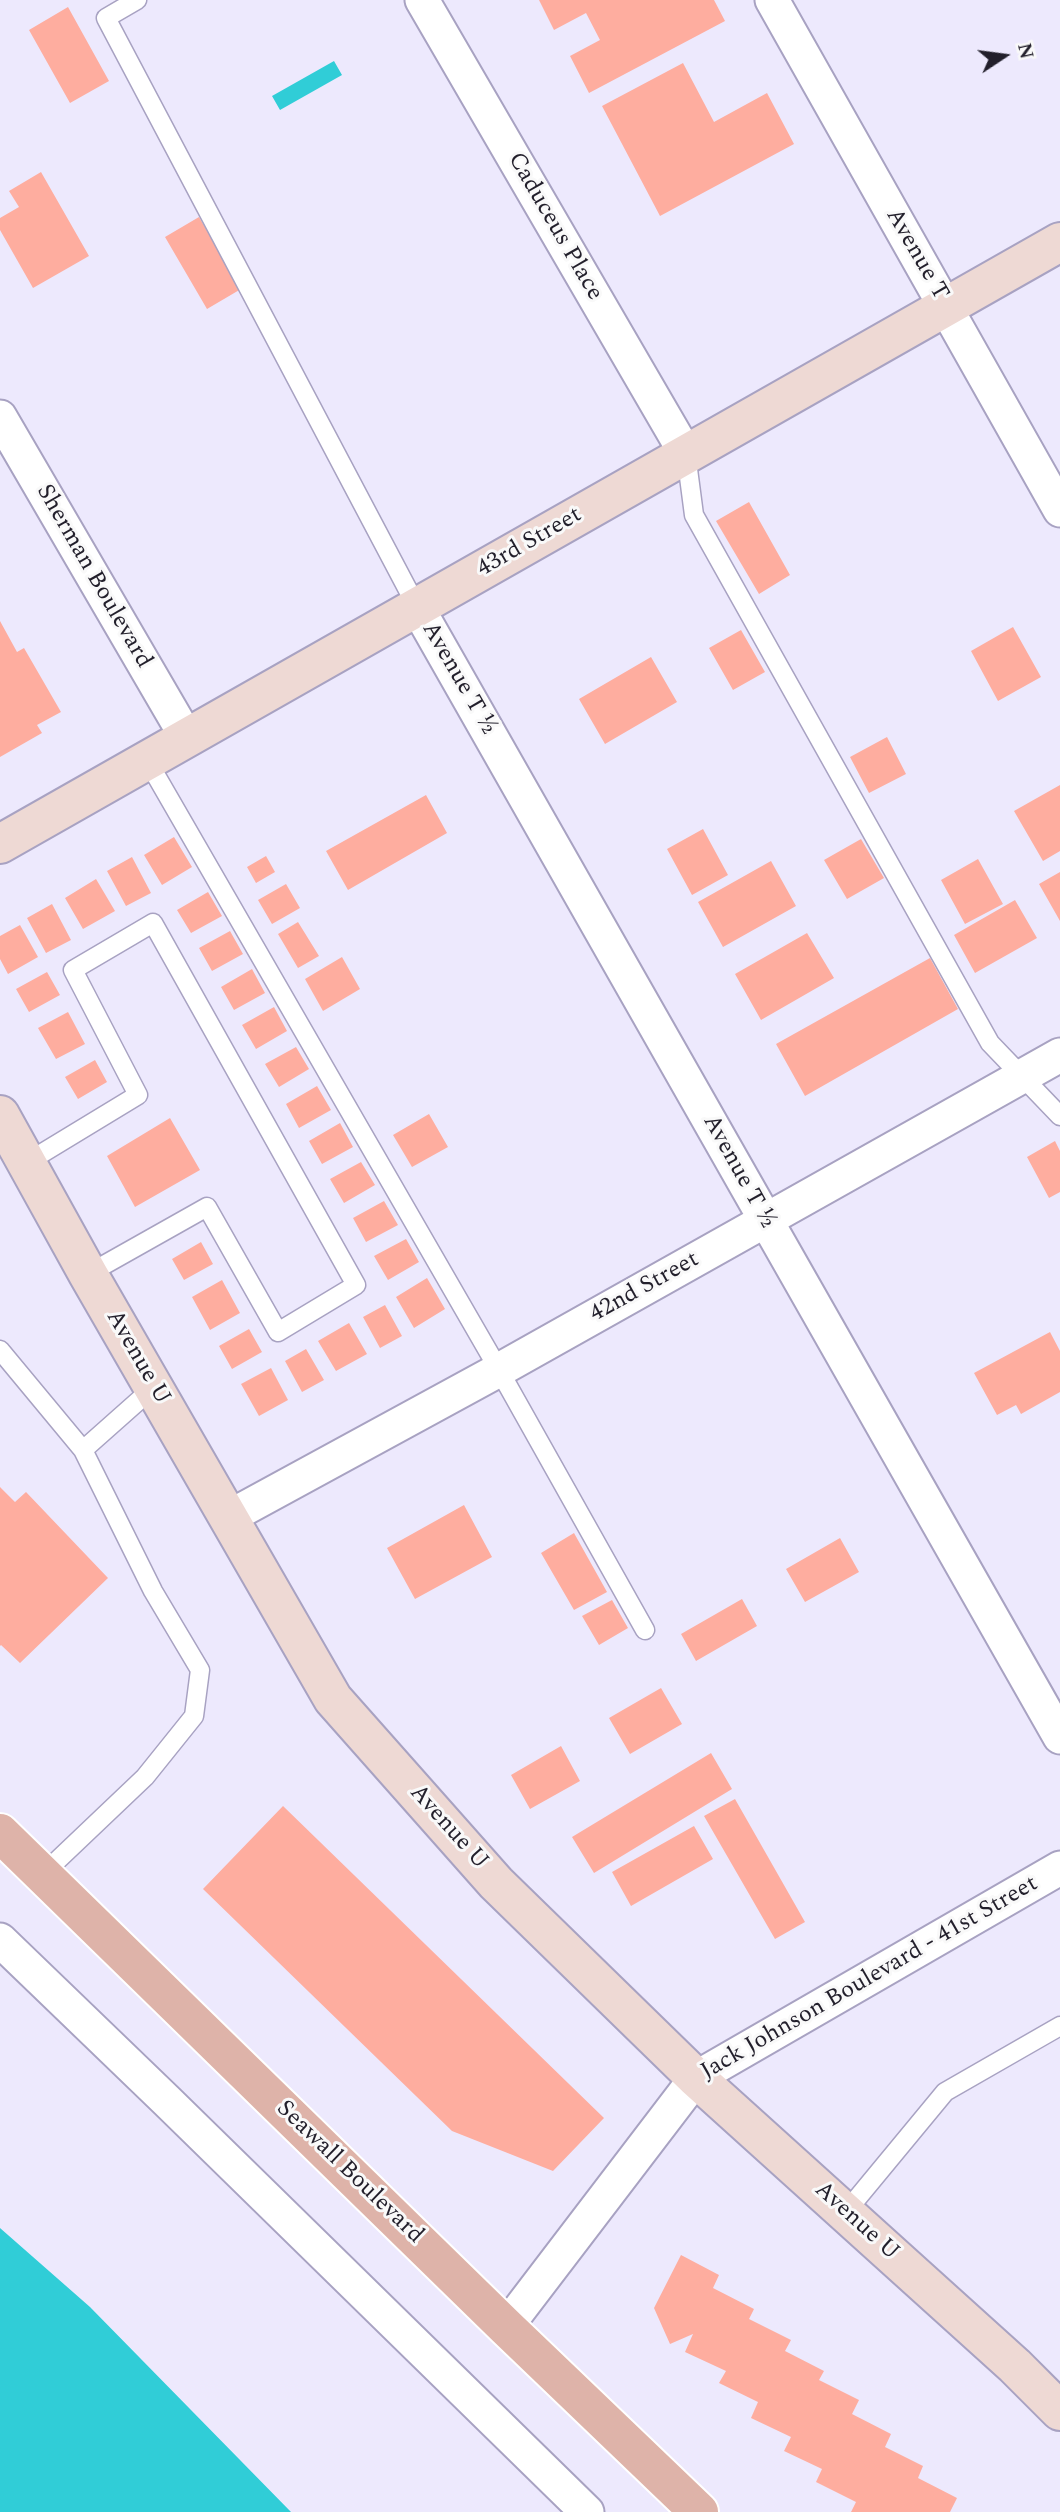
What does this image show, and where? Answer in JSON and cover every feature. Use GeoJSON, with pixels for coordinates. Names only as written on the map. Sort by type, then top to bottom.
{"type":"FeatureCollection","features":[{"type":"Feature","properties":{"kind":"main road","name":"Seawall Boulevard"},"geometry":{"type":"LineString","coordinates":[[0,1833],[699,2512]]}},
{"type":"Feature","properties":{"kind":"street","name":"Caduceus Place"},"geometry":{"type":"LineString","coordinates":[[422,0],[686,454]]}},
{"type":"Feature","properties":{"kind":"street","name":"Avenue T"},"geometry":{"type":"LineString","coordinates":[[772,0],[1060,510]]}},
{"type":"Feature","properties":{"kind":"street","name":"43rd Street"},"geometry":{"type":"LineString","coordinates":[[0,844],[1060,242]]}},
{"type":"Feature","properties":{"kind":"street","name":"Sherman Boulevard"},"geometry":{"type":"LineString","coordinates":[[0,417],[187,738]]}},
{"type":"Feature","properties":{"kind":"street","name":"Avenue T ½"},"geometry":{"type":"LineString","coordinates":[[417,607],[1060,1737]]}},
{"type":"Feature","properties":{"kind":"street","name":"42nd Street"},"geometry":{"type":"LineString","coordinates":[[229,1517],[499,1370],[1060,1055]]}},
{"type":"Feature","properties":{"kind":"street","name":"Avenue U"},"geometry":{"type":"LineString","coordinates":[[0,1115],[88,1274],[333,1699],[496,1883],[696,2078],[1015,2366],[1060,2411]]}},
{"type":"Feature","properties":{"kind":"street","name":"Jack Johnson Boulevard - 41st Street"},"geometry":{"type":"LineString","coordinates":[[506,2327],[696,2078],[1060,1868]]}},
{"type":"Feature","properties":{"kind":"street"},"geometry":{"type":"LineString","coordinates":[[0,1940],[587,2512]]}},
{"type":"Feature","properties":{"kind":"lane"},"geometry":{"type":"LineString","coordinates":[[137,0],[107,18],[417,607]]}},
{"type":"Feature","properties":{"kind":"lane"},"geometry":{"type":"LineString","coordinates":[[686,454],[694,514],[990,1043],[1060,1116]]}},
{"type":"Feature","properties":{"kind":"lane"},"geometry":{"type":"LineString","coordinates":[[147,760],[499,1370],[645,1630]]}},
{"type":"Feature","properties":{"kind":"lane"},"geometry":{"type":"LineString","coordinates":[[26,1163],[138,1095],[73,970],[153,923],[356,1285],[278,1332],[207,1207],[88,1274]]}},
{"type":"Feature","properties":{"kind":"lane"},"geometry":{"type":"LineString","coordinates":[[0,1350],[83,1450],[153,1591],[200,1670],[194,1716],[145,1777],[43,1874]]}},
{"type":"Feature","properties":{"kind":"lane"},"geometry":{"type":"LineString","coordinates":[[83,1450],[154,1387]]}},
{"type":"Feature","properties":{"kind":"lane"},"geometry":{"type":"LineString","coordinates":[[845,2213],[945,2092],[1060,2026]]}},
{"type":"Feature","properties":{"kind":"water"},"geometry":{"type":"Polygon","coordinates":[[[334,61],[342,75],[280,110],[272,96],[334,61]]]}},
{"type":"Feature","properties":{"kind":"water"},"geometry":{"type":"Polygon","coordinates":[[[0,2228],[90,2307],[291,2512],[0,2512],[0,2228]]]}},
{"type":"Feature","properties":{"kind":"building"},"geometry":{"type":"Polygon","coordinates":[[[539,0],[714,0],[725,21],[589,93],[570,56],[600,40],[586,13],[554,30],[539,0]]]}},
{"type":"Feature","properties":{"kind":"building"},"geometry":{"type":"Polygon","coordinates":[[[68,7],[109,81],[70,103],[29,30],[68,7]]]}},
{"type":"Feature","properties":{"kind":"building"},"geometry":{"type":"Polygon","coordinates":[[[683,63],[714,122],[767,93],[794,144],[660,216],[602,106],[683,63]]]}},
{"type":"Feature","properties":{"kind":"building"},"geometry":{"type":"Polygon","coordinates":[[[41,172],[89,256],[33,288],[0,230],[0,218],[19,207],[9,191],[41,172]]]}},
{"type":"Feature","properties":{"kind":"building"},"geometry":{"type":"Polygon","coordinates":[[[199,217],[241,289],[207,309],[165,237],[199,217]]]}},
{"type":"Feature","properties":{"kind":"building"},"geometry":{"type":"Polygon","coordinates":[[[749,502],[790,575],[759,594],[716,521],[749,502]]]}},
{"type":"Feature","properties":{"kind":"building"},"geometry":{"type":"Polygon","coordinates":[[[0,621],[17,652],[24,648],[61,712],[37,725],[42,733],[0,757],[0,621]]]}},
{"type":"Feature","properties":{"kind":"building"},"geometry":{"type":"Polygon","coordinates":[[[1013,627],[1041,677],[998,701],[971,651],[1013,627]]]}},
{"type":"Feature","properties":{"kind":"building"},"geometry":{"type":"Polygon","coordinates":[[[741,630],[765,672],[733,690],[709,648],[741,630]]]}},
{"type":"Feature","properties":{"kind":"building"},"geometry":{"type":"Polygon","coordinates":[[[651,657],[677,702],[605,744],[579,699],[651,657]]]}},
{"type":"Feature","properties":{"kind":"building"},"geometry":{"type":"Polygon","coordinates":[[[887,737],[906,774],[869,793],[850,757],[887,737]]]}},
{"type":"Feature","properties":{"kind":"building"},"geometry":{"type":"Polygon","coordinates":[[[1060,785],[1060,851],[1043,861],[1014,811],[1060,785]]]}},
{"type":"Feature","properties":{"kind":"building"},"geometry":{"type":"Polygon","coordinates":[[[426,795],[447,833],[348,890],[326,851],[426,795]]]}},
{"type":"Feature","properties":{"kind":"building"},"geometry":{"type":"Polygon","coordinates":[[[703,829],[728,875],[692,895],[667,849],[703,829]]]}},
{"type":"Feature","properties":{"kind":"building"},"geometry":{"type":"Polygon","coordinates":[[[174,837],[192,867],[162,885],[144,855],[174,837]]]}},
{"type":"Feature","properties":{"kind":"building"},"geometry":{"type":"Polygon","coordinates":[[[861,839],[884,878],[847,899],[824,860],[861,839]]]}},
{"type":"Feature","properties":{"kind":"building"},"geometry":{"type":"Polygon","coordinates":[[[266,856],[275,872],[256,883],[247,867],[266,856]]]}},
{"type":"Feature","properties":{"kind":"building"},"geometry":{"type":"Polygon","coordinates":[[[132,857],[151,893],[126,906],[107,871],[132,857]]]}},
{"type":"Feature","properties":{"kind":"building"},"geometry":{"type":"Polygon","coordinates":[[[978,859],[1003,904],[965,924],[941,880],[978,859]]]}},
{"type":"Feature","properties":{"kind":"building"},"geometry":{"type":"Polygon","coordinates":[[[771,861],[796,906],[723,947],[698,902],[771,861]]]}},
{"type":"Feature","properties":{"kind":"building"},"geometry":{"type":"Polygon","coordinates":[[[1060,872],[1060,921],[1039,884],[1060,872]]]}},
{"type":"Feature","properties":{"kind":"building"},"geometry":{"type":"Polygon","coordinates":[[[96,879],[115,911],[83,929],[65,898],[96,879]]]}},
{"type":"Feature","properties":{"kind":"building"},"geometry":{"type":"Polygon","coordinates":[[[286,884],[300,908],[272,924],[258,900],[286,884]]]}},
{"type":"Feature","properties":{"kind":"building"},"geometry":{"type":"Polygon","coordinates":[[[208,892],[222,916],[191,933],[177,910],[208,892]]]}},
{"type":"Feature","properties":{"kind":"building"},"geometry":{"type":"Polygon","coordinates":[[[1015,900],[1037,938],[975,973],[954,935],[1015,900]]]}},
{"type":"Feature","properties":{"kind":"building"},"geometry":{"type":"Polygon","coordinates":[[[52,904],[71,940],[46,953],[27,918],[52,904]]]}},
{"type":"Feature","properties":{"kind":"building"},"geometry":{"type":"Polygon","coordinates":[[[298,922],[319,956],[298,968],[278,934],[298,922]]]}},
{"type":"Feature","properties":{"kind":"building"},"geometry":{"type":"Polygon","coordinates":[[[20,925],[38,957],[8,974],[0,959],[0,936],[20,925]]]}},
{"type":"Feature","properties":{"kind":"building"},"geometry":{"type":"Polygon","coordinates":[[[230,931],[243,954],[212,971],[199,948],[230,931]]]}},
{"type":"Feature","properties":{"kind":"building"},"geometry":{"type":"Polygon","coordinates":[[[807,933],[834,978],[761,1020],[735,974],[807,933]]]}},
{"type":"Feature","properties":{"kind":"building"},"geometry":{"type":"Polygon","coordinates":[[[342,957],[360,989],[323,1011],[305,979],[342,957]]]}},
{"type":"Feature","properties":{"kind":"building"},"geometry":{"type":"Polygon","coordinates":[[[930,958],[958,1009],[805,1096],[776,1044],[930,958]]]}},
{"type":"Feature","properties":{"kind":"building"},"geometry":{"type":"Polygon","coordinates":[[[252,969],[265,993],[234,1010],[221,987],[252,969]]]}},
{"type":"Feature","properties":{"kind":"building"},"geometry":{"type":"Polygon","coordinates":[[[47,972],[60,995],[29,1012],[16,989],[47,972]]]}},
{"type":"Feature","properties":{"kind":"building"},"geometry":{"type":"Polygon","coordinates":[[[274,1007],[287,1031],[256,1049],[242,1025],[274,1007]]]}},
{"type":"Feature","properties":{"kind":"building"},"geometry":{"type":"Polygon","coordinates":[[[68,1012],[85,1044],[56,1059],[38,1028],[68,1012]]]}},
{"type":"Feature","properties":{"kind":"building"},"geometry":{"type":"Polygon","coordinates":[[[296,1047],[309,1069],[279,1087],[265,1064],[296,1047]]]}},
{"type":"Feature","properties":{"kind":"building"},"geometry":{"type":"Polygon","coordinates":[[[95,1060],[107,1082],[78,1099],[65,1077],[95,1060]]]}},
{"type":"Feature","properties":{"kind":"building"},"geometry":{"type":"Polygon","coordinates":[[[317,1086],[331,1110],[299,1128],[286,1104],[317,1086]]]}},
{"type":"Feature","properties":{"kind":"building"},"geometry":{"type":"Polygon","coordinates":[[[429,1114],[448,1147],[412,1167],[393,1135],[429,1114]]]}},
{"type":"Feature","properties":{"kind":"building"},"geometry":{"type":"Polygon","coordinates":[[[170,1118],[200,1170],[135,1207],[107,1156],[170,1118]]]}},
{"type":"Feature","properties":{"kind":"building"},"geometry":{"type":"Polygon","coordinates":[[[340,1123],[353,1147],[322,1164],[309,1141],[340,1123]]]}},
{"type":"Feature","properties":{"kind":"building"},"geometry":{"type":"Polygon","coordinates":[[[1055,1141],[1060,1151],[1060,1192],[1049,1198],[1027,1157],[1055,1141]]]}},
{"type":"Feature","properties":{"kind":"building"},"geometry":{"type":"Polygon","coordinates":[[[361,1162],[375,1185],[344,1203],[330,1179],[361,1162]]]}},
{"type":"Feature","properties":{"kind":"building"},"geometry":{"type":"Polygon","coordinates":[[[384,1201],[398,1225],[366,1242],[353,1218],[384,1201]]]}},
{"type":"Feature","properties":{"kind":"building"},"geometry":{"type":"Polygon","coordinates":[[[406,1239],[419,1262],[388,1280],[374,1256],[406,1239]]]}},
{"type":"Feature","properties":{"kind":"building"},"geometry":{"type":"Polygon","coordinates":[[[201,1242],[213,1264],[184,1280],[172,1259],[201,1242]]]}},
{"type":"Feature","properties":{"kind":"building"},"geometry":{"type":"Polygon","coordinates":[[[427,1278],[445,1309],[414,1328],[396,1297],[427,1278]]]}},
{"type":"Feature","properties":{"kind":"building"},"geometry":{"type":"Polygon","coordinates":[[[222,1280],[240,1313],[210,1330],[192,1297],[222,1280]]]}},
{"type":"Feature","properties":{"kind":"building"},"geometry":{"type":"Polygon","coordinates":[[[385,1305],[402,1336],[380,1348],[363,1317],[385,1305]]]}},
{"type":"Feature","properties":{"kind":"building"},"geometry":{"type":"Polygon","coordinates":[[[349,1323],[367,1354],[336,1371],[318,1341],[349,1323]]]}},
{"type":"Feature","properties":{"kind":"building"},"geometry":{"type":"Polygon","coordinates":[[[249,1329],[262,1352],[232,1369],[219,1346],[249,1329]]]}},
{"type":"Feature","properties":{"kind":"building"},"geometry":{"type":"Polygon","coordinates":[[[1050,1332],[1060,1351],[1060,1392],[1021,1414],[1016,1405],[997,1415],[974,1373],[1050,1332]]]}},
{"type":"Feature","properties":{"kind":"building"},"geometry":{"type":"Polygon","coordinates":[[[306,1349],[324,1380],[302,1392],[285,1361],[306,1349]]]}},
{"type":"Feature","properties":{"kind":"building"},"geometry":{"type":"Polygon","coordinates":[[[271,1368],[288,1400],[259,1416],[241,1384],[271,1368]]]}},
{"type":"Feature","properties":{"kind":"building"},"geometry":{"type":"Polygon","coordinates":[[[0,1487],[15,1502],[26,1492],[108,1578],[20,1663],[0,1646],[0,1487]]]}},
{"type":"Feature","properties":{"kind":"building"},"geometry":{"type":"Polygon","coordinates":[[[464,1505],[492,1557],[415,1599],[387,1548],[464,1505]]]}},
{"type":"Feature","properties":{"kind":"building"},"geometry":{"type":"Polygon","coordinates":[[[574,1533],[607,1592],[574,1610],[541,1553],[574,1533]]]}},
{"type":"Feature","properties":{"kind":"building"},"geometry":{"type":"Polygon","coordinates":[[[840,1538],[859,1572],[805,1602],[786,1569],[840,1538]]]}},
{"type":"Feature","properties":{"kind":"building"},"geometry":{"type":"Polygon","coordinates":[[[742,1599],[757,1626],[696,1661],[681,1634],[742,1599]]]}},
{"type":"Feature","properties":{"kind":"building"},"geometry":{"type":"Polygon","coordinates":[[[612,1600],[628,1628],[599,1645],[582,1616],[612,1600]]]}},
{"type":"Feature","properties":{"kind":"building"},"geometry":{"type":"Polygon","coordinates":[[[661,1688],[682,1724],[630,1754],[609,1718],[661,1688]]]}},
{"type":"Feature","properties":{"kind":"building"},"geometry":{"type":"Polygon","coordinates":[[[561,1746],[580,1781],[530,1809],[511,1775],[561,1746]]]}},
{"type":"Feature","properties":{"kind":"building"},"geometry":{"type":"Polygon","coordinates":[[[711,1753],[732,1789],[594,1873],[572,1837],[711,1753]]]}},
{"type":"Feature","properties":{"kind":"building"},"geometry":{"type":"Polygon","coordinates":[[[735,1799],[805,1922],[775,1939],[704,1816],[735,1799]]]}},
{"type":"Feature","properties":{"kind":"building"},"geometry":{"type":"Polygon","coordinates":[[[283,1806],[604,2118],[553,2171],[452,2131],[203,1889],[283,1806]]]}},
{"type":"Feature","properties":{"kind":"building"},"geometry":{"type":"Polygon","coordinates":[[[694,1826],[713,1859],[631,1906],[612,1872],[694,1826]]]}},
{"type":"Feature","properties":{"kind":"building"},"geometry":{"type":"Polygon","coordinates":[[[681,2255],[719,2275],[713,2288],[754,2309],[749,2319],[791,2340],[785,2351],[824,2371],[819,2380],[859,2400],[852,2414],[891,2434],[885,2447],[923,2466],[918,2478],[957,2498],[950,2512],[851,2512],[856,2502],[816,2482],[822,2469],[784,2451],[791,2437],[751,2418],[758,2402],[719,2383],[726,2371],[685,2352],[693,2334],[670,2344],[654,2308],[681,2255]]]}}]}
